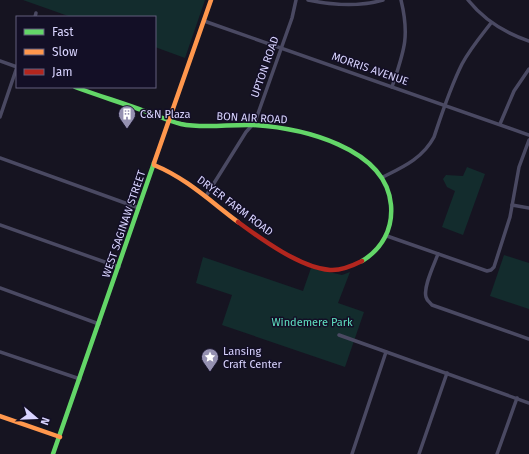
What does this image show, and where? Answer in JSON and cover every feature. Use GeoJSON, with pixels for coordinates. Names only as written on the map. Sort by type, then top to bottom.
{"type":"FeatureCollection","features":[{"type":"Feature","properties":{"kind":"street","name":"WEST SAGINAW STREET"},"geometry":{"type":"LineString","coordinates":[[53,454],[211,0]]}},
{"type":"Feature","properties":{"kind":"street","name":"UPTON ROAD"},"geometry":{"type":"LineString","coordinates":[[206,196],[246,132],[257,118],[292,18],[296,0]]}},
{"type":"Feature","properties":{"kind":"street"},"geometry":{"type":"LineString","coordinates":[[308,0],[348,4],[383,0]]}},
{"type":"Feature","properties":{"kind":"street"},"geometry":{"type":"LineString","coordinates":[[392,87],[406,43],[406,22],[401,0]]}},
{"type":"Feature","properties":{"kind":"street"},"geometry":{"type":"LineString","coordinates":[[468,0],[491,23],[511,34],[529,41]]}},
{"type":"Feature","properties":{"kind":"street","name":"MORRIS AVENUE"},"geometry":{"type":"LineString","coordinates":[[204,21],[529,135]]}},
{"type":"Feature","properties":{"kind":"street"},"geometry":{"type":"LineString","coordinates":[[382,177],[412,162],[430,145],[454,81],[463,63],[473,46],[491,23]]}},
{"type":"Feature","properties":{"kind":"street"},"geometry":{"type":"LineString","coordinates":[[0,60],[16,67]]}},
{"type":"Feature","properties":{"kind":"street"},"geometry":{"type":"LineString","coordinates":[[500,124],[514,91],[529,68]]}},
{"type":"Feature","properties":{"kind":"street"},"geometry":{"type":"LineString","coordinates":[[0,117],[16,70]]}},
{"type":"Feature","properties":{"kind":"street","name":"BON AIR ROAD"},"geometry":{"type":"LineString","coordinates":[[78,88],[183,124],[253,125],[278,127],[293,130],[338,145],[364,159],[382,177],[390,198],[392,211],[387,236]]}},
{"type":"Feature","properties":{"kind":"street"},"geometry":{"type":"LineString","coordinates":[[387,236],[487,271],[491,270],[494,267],[505,234],[519,167],[529,140]]}},
{"type":"Feature","properties":{"kind":"street"},"geometry":{"type":"LineString","coordinates":[[0,158],[139,208]]}},
{"type":"Feature","properties":{"kind":"street","name":"DRYER FARM ROAD"},"geometry":{"type":"LineString","coordinates":[[154,165],[180,177],[238,222],[268,243],[304,263],[322,269],[337,269],[353,266],[372,254],[387,236]]}},
{"type":"Feature","properties":{"kind":"street"},"geometry":{"type":"LineString","coordinates":[[512,205],[529,208]]}},
{"type":"Feature","properties":{"kind":"street"},"geometry":{"type":"LineString","coordinates":[[0,225],[119,267]]}},
{"type":"Feature","properties":{"kind":"street"},"geometry":{"type":"LineString","coordinates":[[438,254],[425,290],[428,301],[432,305],[529,339]]}},
{"type":"Feature","properties":{"kind":"street"},"geometry":{"type":"LineString","coordinates":[[0,288],[99,324]]}},
{"type":"Feature","properties":{"kind":"street"},"geometry":{"type":"LineString","coordinates":[[339,335],[529,403]]}},
{"type":"Feature","properties":{"kind":"street"},"geometry":{"type":"LineString","coordinates":[[0,352],[80,379]]}},
{"type":"Feature","properties":{"kind":"street"},"geometry":{"type":"LineString","coordinates":[[352,454],[386,352]]}},
{"type":"Feature","properties":{"kind":"street"},"geometry":{"type":"LineString","coordinates":[[419,454],[447,373]]}},
{"type":"Feature","properties":{"kind":"street"},"geometry":{"type":"LineString","coordinates":[[497,454],[517,398]]}},
{"type":"Feature","properties":{"kind":"street"},"geometry":{"type":"LineString","coordinates":[[0,416],[60,437]]}},
{"type":"Feature","properties":{"kind":"green space"},"geometry":{"type":"Polygon","coordinates":[[[23,0],[205,0],[185,58],[156,47],[156,16],[68,16],[23,0]]]}},
{"type":"Feature","properties":{"kind":"green space"},"geometry":{"type":"Polygon","coordinates":[[[467,167],[485,174],[463,235],[442,227],[455,191],[447,187],[443,179],[446,175],[463,176],[467,167]]]}},
{"type":"Feature","properties":{"kind":"green space"},"geometry":{"type":"Polygon","coordinates":[[[504,255],[529,263],[529,309],[490,296],[504,255]]]}},
{"type":"Feature","properties":{"kind":"green space","name":"Windemere Park"},"geometry":{"type":"Polygon","coordinates":[[[203,257],[303,291],[311,268],[342,275],[350,272],[338,303],[364,312],[345,367],[222,325],[232,295],[196,283],[203,257]]]}},
{"type":"Feature","properties":{"kind":"traffic: fast"},"geometry":{"type":"LineString","coordinates":[[78,88],[181,124],[199,126],[253,125],[273,127],[316,136],[338,144],[358,155],[374,168],[386,185],[391,205],[390,222],[385,238],[375,251],[362,261]]}},
{"type":"Feature","properties":{"kind":"traffic: fast"},"geometry":{"type":"LineString","coordinates":[[53,454],[154,163]]}},
{"type":"Feature","properties":{"kind":"traffic: slow"},"geometry":{"type":"LineString","coordinates":[[154,163],[211,0]]}},
{"type":"Feature","properties":{"kind":"traffic: slow"},"geometry":{"type":"LineString","coordinates":[[154,165],[177,176],[238,222]]}},
{"type":"Feature","properties":{"kind":"traffic: slow"},"geometry":{"type":"LineString","coordinates":[[0,416],[60,437]]}},
{"type":"Feature","properties":{"kind":"traffic: jam"},"geometry":{"type":"LineString","coordinates":[[238,222],[282,252],[319,268],[338,270],[362,261]]}},
{"type":"Feature","properties":{"kind":"place","name":"C&N Plaza"},"geometry":{"type":"Point","coordinates":[127,129]}},
{"type":"Feature","properties":{"kind":"place","name":"Lansing Craft Center"},"geometry":{"type":"Point","coordinates":[210,372]}}]}
